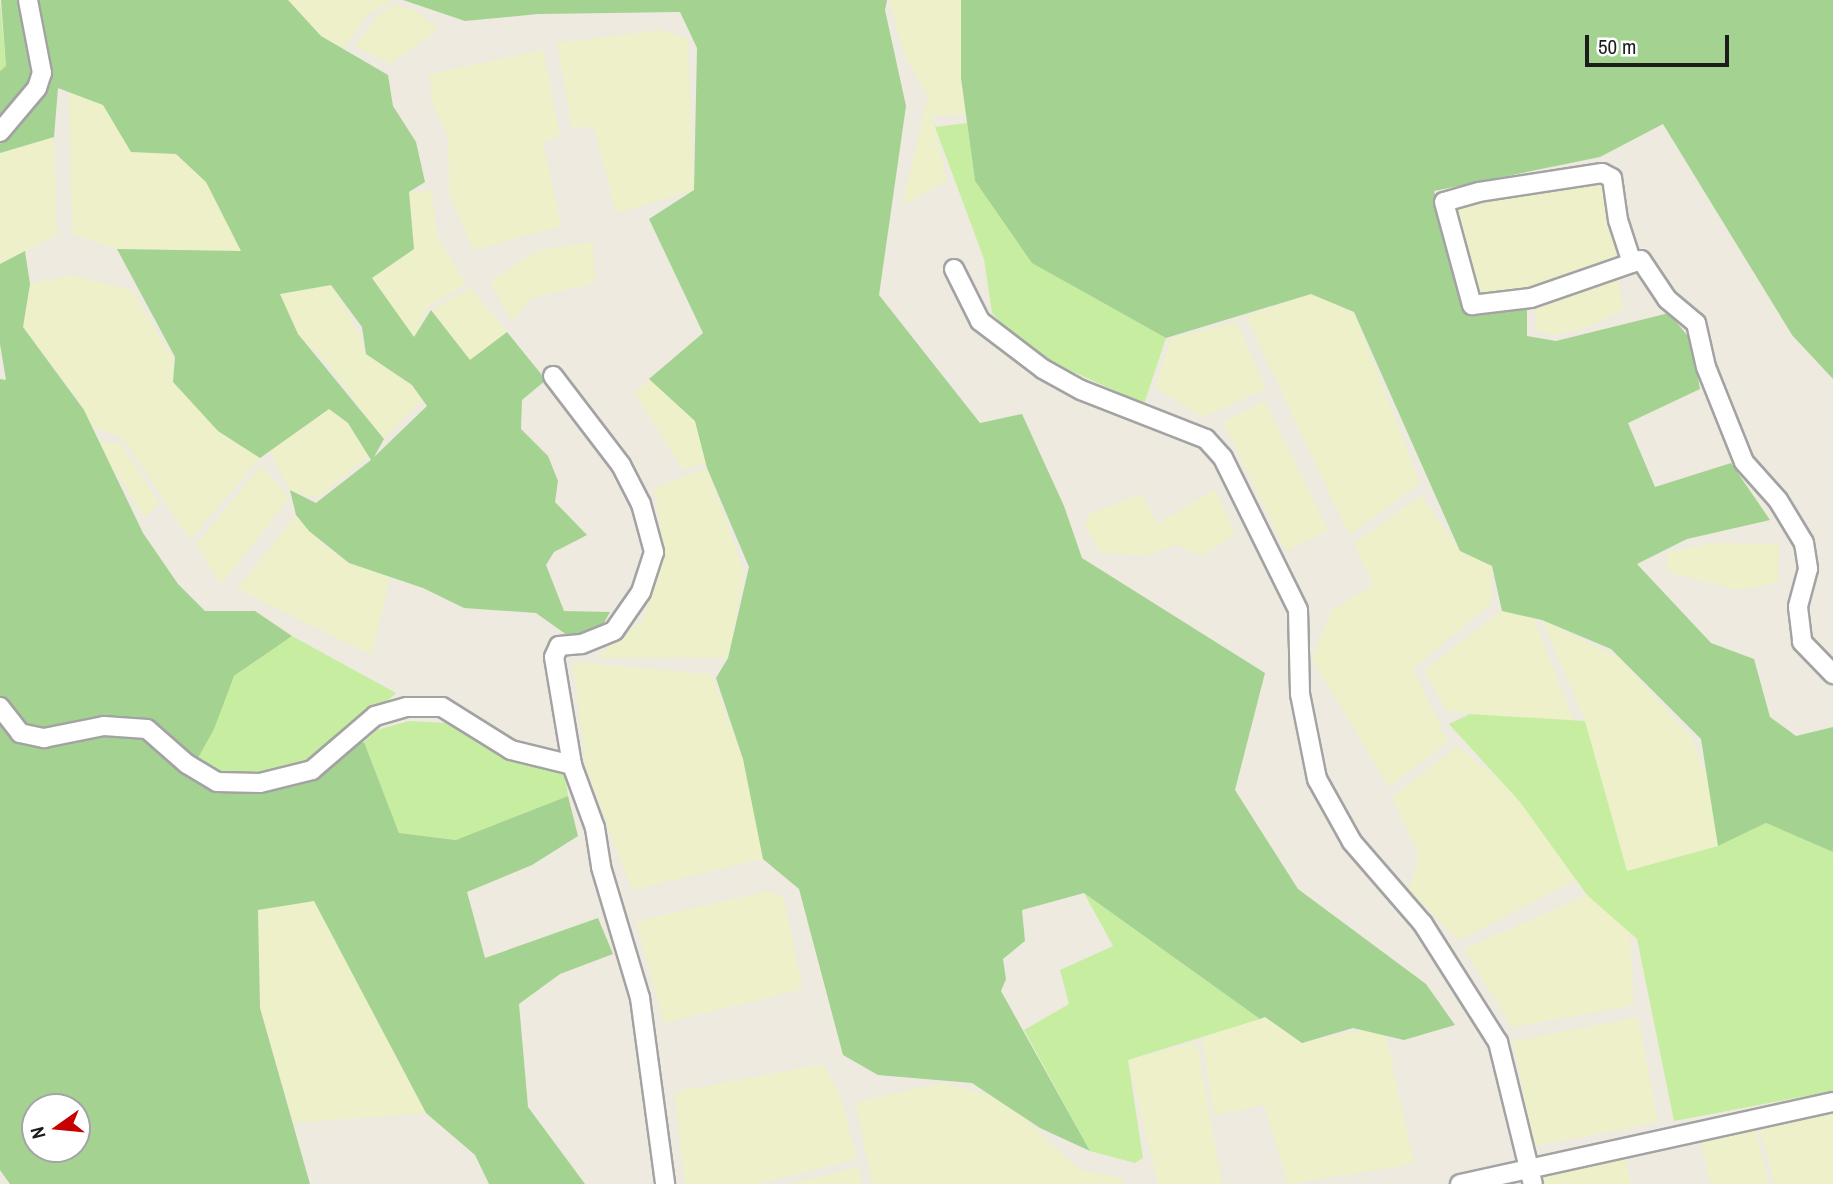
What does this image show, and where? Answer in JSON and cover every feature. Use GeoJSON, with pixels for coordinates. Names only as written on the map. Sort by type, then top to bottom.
{"type":"FeatureCollection","features":[{"type":"Feature","properties":{"kind":"street"},"geometry":{"type":"LineString","coordinates":[[0,132],[37,88],[42,73],[28,0]]}},
{"type":"Feature","properties":{"kind":"street"},"geometry":{"type":"LineString","coordinates":[[1632,263],[1618,220],[1612,178],[1602,173],[1479,192],[1444,202],[1472,305],[1531,298],[1632,263],[1645,264],[1667,299],[1696,323],[1706,368],[1744,462],[1794,523],[1808,556],[1798,607],[1802,642],[1833,674]]}},
{"type":"Feature","properties":{"kind":"street"},"geometry":{"type":"LineString","coordinates":[[954,269],[980,321],[1043,369],[1081,390],[1206,439],[1223,458],[1298,610],[1300,694],[1317,779],[1352,842],[1423,924],[1498,1042],[1531,1176]]}},
{"type":"Feature","properties":{"kind":"street"},"geometry":{"type":"LineString","coordinates":[[552,376],[621,465],[640,504],[654,552],[641,592],[614,631],[581,644],[559,646],[554,657],[572,765],[595,828],[601,867],[640,999],[666,1184]]}},
{"type":"Feature","properties":{"kind":"street"},"geometry":{"type":"LineString","coordinates":[[0,707],[20,733],[44,738],[104,726],[148,729],[187,764],[217,782],[260,783],[312,770],[375,716],[407,707],[442,707],[511,750],[572,765]]}},
{"type":"Feature","properties":{"kind":"street"},"geometry":{"type":"LineString","coordinates":[[1460,1184],[1531,1176],[1833,1102]]}},
{"type":"Feature","properties":{"kind":"green space"},"geometry":{"type":"Polygon","coordinates":[[[0,0],[6,66],[0,71],[0,0]]]}},
{"type":"Feature","properties":{"kind":"green space"},"geometry":{"type":"Polygon","coordinates":[[[1,0],[288,0],[321,36],[388,75],[393,106],[416,142],[425,182],[409,192],[414,249],[372,278],[414,337],[431,310],[470,360],[507,332],[546,380],[522,400],[521,429],[548,456],[558,481],[555,502],[587,535],[554,552],[546,565],[564,611],[610,612],[599,632],[567,635],[536,613],[464,608],[423,588],[349,563],[309,531],[296,515],[290,490],[316,503],[371,460],[348,423],[329,409],[260,458],[218,431],[173,382],[175,357],[117,249],[241,251],[206,182],[176,154],[131,152],[103,105],[58,88],[54,137],[0,153],[0,71],[6,66],[1,0]],[[331,285],[280,294],[298,334],[384,439],[374,457],[427,406],[412,385],[366,354],[362,327],[331,285]]]}},
{"type":"Feature","properties":{"kind":"green space"},"geometry":{"type":"Polygon","coordinates":[[[288,0],[391,2],[369,13],[344,48],[321,36],[288,0]]]}},
{"type":"Feature","properties":{"kind":"green space"},"geometry":{"type":"Polygon","coordinates":[[[403,0],[887,0],[885,10],[906,106],[879,295],[980,423],[1022,414],[1064,506],[1082,558],[1265,673],[1235,790],[1298,889],[1426,984],[1455,1025],[1404,1040],[1353,1028],[1302,1043],[1265,1017],[1260,1019],[1084,893],[1022,910],[1025,941],[1003,959],[1006,979],[1001,991],[1090,1151],[1040,1128],[972,1083],[878,1075],[843,1055],[799,889],[763,859],[743,759],[716,678],[728,658],[749,567],[707,468],[695,421],[649,379],[703,333],[649,219],[694,190],[697,48],[680,12],[538,14],[465,21],[403,0]]]}},
{"type":"Feature","properties":{"kind":"green space"},"geometry":{"type":"Polygon","coordinates":[[[889,0],[963,0],[966,115],[932,116],[947,181],[902,206],[928,96],[905,57],[889,0]]]}},
{"type":"Feature","properties":{"kind":"green space"},"geometry":{"type":"Polygon","coordinates":[[[961,0],[1833,0],[1833,379],[1792,335],[1663,124],[1600,157],[1434,191],[1470,316],[1527,303],[1527,336],[1556,341],[1669,313],[1691,340],[1700,389],[1628,423],[1655,487],[1731,463],[1770,520],[1687,539],[1637,564],[1711,643],[1754,659],[1770,717],[1796,736],[1833,727],[1833,852],[1766,823],[1718,846],[1701,739],[1611,649],[1542,620],[1502,611],[1492,566],[1460,551],[1354,312],[1311,294],[1166,338],[1032,263],[975,181],[961,78],[961,0]]]}},
{"type":"Feature","properties":{"kind":"green space"},"geometry":{"type":"Polygon","coordinates":[[[396,5],[417,11],[438,29],[390,64],[355,46],[378,15],[396,5]]]}},
{"type":"Feature","properties":{"kind":"green space"},"geometry":{"type":"Polygon","coordinates":[[[660,30],[688,39],[694,190],[616,213],[594,126],[572,129],[557,43],[660,30]]]}},
{"type":"Feature","properties":{"kind":"green space"},"geometry":{"type":"Polygon","coordinates":[[[543,50],[560,136],[543,142],[561,226],[473,250],[449,193],[448,136],[431,100],[430,74],[543,50]]]}},
{"type":"Feature","properties":{"kind":"green space"},"geometry":{"type":"Polygon","coordinates":[[[69,92],[103,104],[131,152],[176,154],[206,182],[241,251],[117,249],[72,234],[69,92]]]}},
{"type":"Feature","properties":{"kind":"green space"},"geometry":{"type":"Polygon","coordinates":[[[967,123],[975,181],[1040,267],[1166,338],[1144,404],[1030,352],[992,313],[984,259],[935,127],[967,123]]]}},
{"type":"Feature","properties":{"kind":"green space"},"geometry":{"type":"Polygon","coordinates":[[[54,137],[57,235],[0,264],[0,153],[54,137]]]}},
{"type":"Feature","properties":{"kind":"green space"},"geometry":{"type":"Polygon","coordinates":[[[1599,180],[1605,183],[1623,257],[1619,263],[1531,292],[1480,297],[1474,294],[1452,213],[1455,206],[1478,197],[1599,180]]]}},
{"type":"Feature","properties":{"kind":"green space"},"geometry":{"type":"Polygon","coordinates":[[[431,190],[438,237],[466,284],[427,307],[415,338],[372,278],[414,249],[409,193],[431,190]]]}},
{"type":"Feature","properties":{"kind":"green space"},"geometry":{"type":"Polygon","coordinates":[[[593,242],[595,283],[532,298],[512,322],[490,282],[536,251],[593,242]]]}},
{"type":"Feature","properties":{"kind":"green space"},"geometry":{"type":"Polygon","coordinates":[[[25,251],[30,284],[23,327],[84,410],[143,533],[178,584],[205,611],[255,611],[292,636],[234,676],[214,729],[193,767],[237,783],[364,742],[399,833],[456,840],[568,796],[578,836],[532,865],[467,892],[485,958],[598,918],[613,954],[560,974],[519,1004],[528,1107],[585,1184],[489,1184],[475,1155],[426,1113],[314,901],[258,910],[260,1008],[310,1184],[10,1184],[0,1170],[0,379],[6,380],[0,344],[0,264],[25,251]]]}},
{"type":"Feature","properties":{"kind":"green space"},"geometry":{"type":"Polygon","coordinates":[[[71,275],[133,291],[172,358],[174,382],[218,431],[260,458],[190,540],[123,438],[94,428],[78,399],[23,327],[23,302],[30,284],[71,275]]]}},
{"type":"Feature","properties":{"kind":"green space"},"geometry":{"type":"Polygon","coordinates":[[[1617,277],[1623,310],[1585,328],[1555,335],[1537,331],[1534,301],[1617,277]]]}},
{"type":"Feature","properties":{"kind":"green space"},"geometry":{"type":"Polygon","coordinates":[[[332,285],[360,335],[364,353],[397,370],[425,397],[384,439],[327,363],[289,325],[280,294],[332,285]]]}},
{"type":"Feature","properties":{"kind":"green space"},"geometry":{"type":"Polygon","coordinates":[[[471,288],[507,332],[470,360],[431,310],[471,288]]]}},
{"type":"Feature","properties":{"kind":"green space"},"geometry":{"type":"Polygon","coordinates":[[[1311,294],[1354,313],[1420,483],[1349,535],[1246,316],[1311,294]]]}},
{"type":"Feature","properties":{"kind":"green space"},"geometry":{"type":"Polygon","coordinates":[[[1236,322],[1266,389],[1203,417],[1155,387],[1171,338],[1236,322]]]}},
{"type":"Feature","properties":{"kind":"green space"},"geometry":{"type":"Polygon","coordinates":[[[649,379],[695,421],[706,462],[683,470],[635,393],[649,379]]]}},
{"type":"Feature","properties":{"kind":"green space"},"geometry":{"type":"Polygon","coordinates":[[[1265,401],[1328,530],[1286,551],[1223,422],[1265,401]]]}},
{"type":"Feature","properties":{"kind":"green space"},"geometry":{"type":"Polygon","coordinates":[[[329,409],[348,423],[370,455],[317,498],[290,490],[270,451],[329,409]]]}},
{"type":"Feature","properties":{"kind":"green space"},"geometry":{"type":"Polygon","coordinates":[[[97,442],[121,444],[159,503],[145,518],[97,442]]]}},
{"type":"Feature","properties":{"kind":"green space"},"geometry":{"type":"Polygon","coordinates":[[[261,466],[289,498],[221,585],[196,544],[261,466]]]}},
{"type":"Feature","properties":{"kind":"green space"},"geometry":{"type":"Polygon","coordinates":[[[707,468],[744,572],[728,658],[595,658],[643,621],[664,550],[654,488],[707,468]]]}},
{"type":"Feature","properties":{"kind":"green space"},"geometry":{"type":"Polygon","coordinates":[[[1215,489],[1235,534],[1202,556],[1176,545],[1145,556],[1100,552],[1085,525],[1089,514],[1142,494],[1158,524],[1215,489]]]}},
{"type":"Feature","properties":{"kind":"green space"},"geometry":{"type":"Polygon","coordinates":[[[1421,496],[1460,551],[1492,566],[1491,603],[1413,669],[1448,742],[1389,787],[1312,659],[1331,611],[1373,585],[1354,543],[1421,496]]]}},
{"type":"Feature","properties":{"kind":"green space"},"geometry":{"type":"Polygon","coordinates":[[[296,515],[325,546],[349,563],[390,577],[372,655],[237,589],[296,515]]]}},
{"type":"Feature","properties":{"kind":"green space"},"geometry":{"type":"Polygon","coordinates":[[[1713,543],[1779,544],[1778,583],[1736,590],[1668,572],[1667,553],[1713,543]]]}},
{"type":"Feature","properties":{"kind":"green space"},"geometry":{"type":"Polygon","coordinates":[[[1502,611],[1533,616],[1576,726],[1447,711],[1424,670],[1502,611]]]}},
{"type":"Feature","properties":{"kind":"green space"},"geometry":{"type":"Polygon","coordinates":[[[1542,620],[1619,658],[1693,740],[1715,801],[1718,846],[1627,871],[1585,721],[1542,620]]]}},
{"type":"Feature","properties":{"kind":"green space"},"geometry":{"type":"Polygon","coordinates":[[[292,636],[396,693],[312,770],[237,783],[192,768],[234,676],[292,636]]]}},
{"type":"Feature","properties":{"kind":"green space"},"geometry":{"type":"Polygon","coordinates":[[[573,662],[711,674],[748,772],[763,859],[632,890],[586,768],[573,662]]]}},
{"type":"Feature","properties":{"kind":"green space"},"geometry":{"type":"Polygon","coordinates":[[[1470,714],[1585,721],[1627,871],[1718,846],[1766,823],[1833,852],[1833,1091],[1674,1121],[1637,939],[1587,895],[1520,802],[1449,724],[1470,714]]]}},
{"type":"Feature","properties":{"kind":"green space"},"geometry":{"type":"Polygon","coordinates":[[[409,721],[446,723],[492,737],[515,763],[564,763],[568,796],[457,840],[399,833],[364,742],[377,730],[409,721]]]}},
{"type":"Feature","properties":{"kind":"green space"},"geometry":{"type":"Polygon","coordinates":[[[1457,746],[1513,792],[1578,879],[1459,940],[1409,890],[1419,856],[1392,797],[1457,746]]]}},
{"type":"Feature","properties":{"kind":"green space"},"geometry":{"type":"Polygon","coordinates":[[[768,891],[783,896],[803,989],[664,1023],[636,921],[768,891]]]}},
{"type":"Feature","properties":{"kind":"green space"},"geometry":{"type":"Polygon","coordinates":[[[1084,893],[1260,1019],[1128,1060],[1143,1158],[1135,1163],[1090,1151],[1024,1030],[1069,1004],[1060,970],[1113,946],[1084,893]]]}},
{"type":"Feature","properties":{"kind":"green space"},"geometry":{"type":"Polygon","coordinates":[[[1587,895],[1629,928],[1634,1005],[1512,1027],[1464,949],[1587,895]]]}},
{"type":"Feature","properties":{"kind":"green space"},"geometry":{"type":"Polygon","coordinates":[[[314,901],[426,1113],[294,1123],[260,1008],[258,909],[314,901]]]}},
{"type":"Feature","properties":{"kind":"green space"},"geometry":{"type":"Polygon","coordinates":[[[1265,1017],[1302,1043],[1363,1030],[1386,1036],[1414,1164],[1288,1184],[1264,1105],[1214,1115],[1202,1038],[1265,1017]]]}},
{"type":"Feature","properties":{"kind":"green space"},"geometry":{"type":"Polygon","coordinates":[[[1638,1017],[1658,1122],[1534,1146],[1513,1041],[1638,1017]]]}},
{"type":"Feature","properties":{"kind":"green space"},"geometry":{"type":"Polygon","coordinates":[[[1197,1042],[1222,1184],[1158,1184],[1128,1060],[1197,1042]]]}},
{"type":"Feature","properties":{"kind":"green space"},"geometry":{"type":"Polygon","coordinates":[[[823,1064],[841,1096],[857,1159],[757,1184],[685,1184],[675,1092],[823,1064]]]}},
{"type":"Feature","properties":{"kind":"green space"},"geometry":{"type":"Polygon","coordinates":[[[942,1083],[1003,1099],[1080,1170],[1121,1178],[1123,1184],[872,1184],[856,1102],[942,1083]]]}},
{"type":"Feature","properties":{"kind":"green space"},"geometry":{"type":"Polygon","coordinates":[[[1833,1112],[1833,1184],[1774,1184],[1760,1128],[1833,1112]]]}},
{"type":"Feature","properties":{"kind":"green space"},"geometry":{"type":"Polygon","coordinates":[[[1756,1129],[1768,1184],[1710,1184],[1701,1141],[1756,1129]]]}},
{"type":"Feature","properties":{"kind":"green space"},"geometry":{"type":"Polygon","coordinates":[[[1618,1156],[1626,1160],[1631,1184],[1540,1184],[1539,1176],[1544,1174],[1618,1156]]]}},
{"type":"Feature","properties":{"kind":"green space"},"geometry":{"type":"Polygon","coordinates":[[[859,1167],[862,1184],[791,1184],[859,1167]]]}}]}
